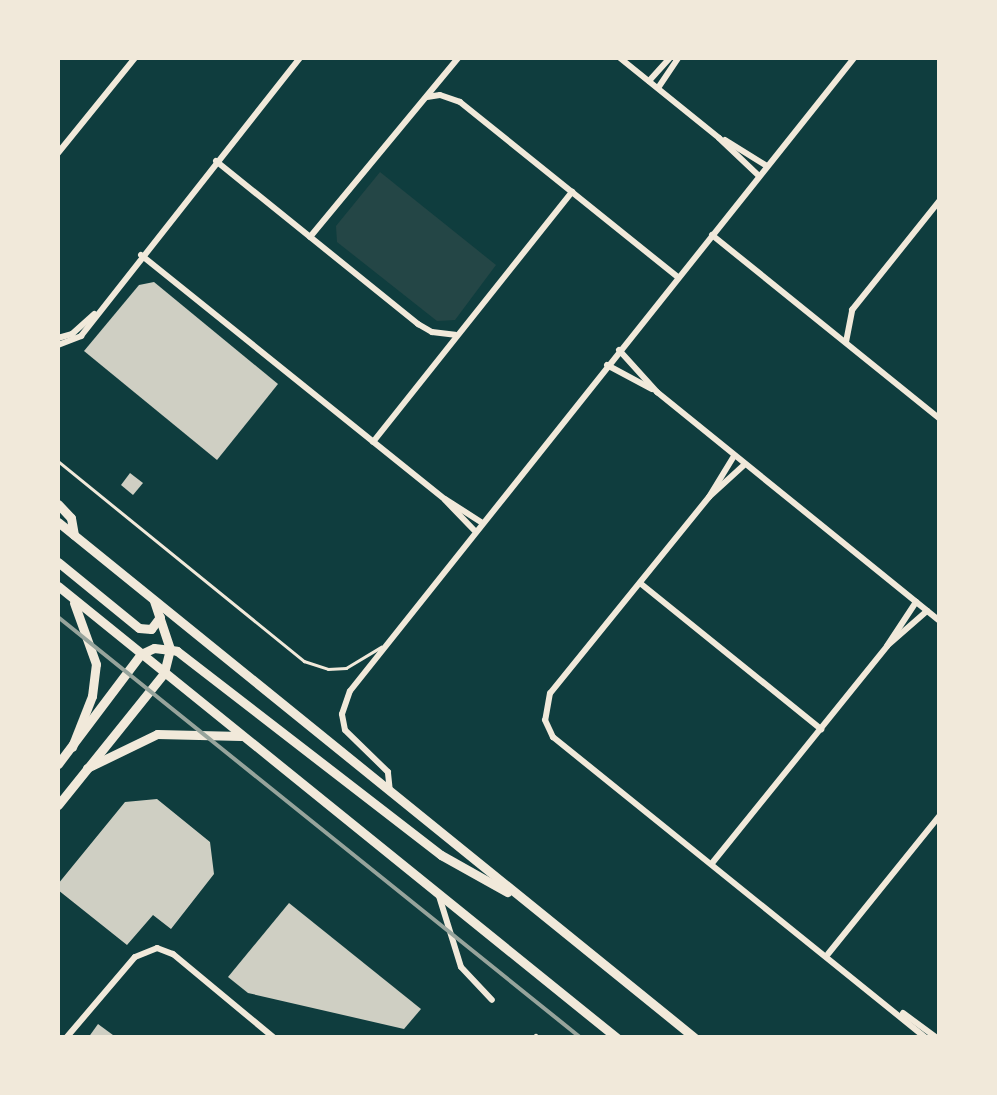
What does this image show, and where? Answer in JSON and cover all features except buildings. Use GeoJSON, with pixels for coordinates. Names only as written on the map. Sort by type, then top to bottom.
{"type":"FeatureCollection","features":[{"type":"Feature","properties":{"kind":"main road"},"geometry":{"type":"LineString","coordinates":[[58,504],[71,518],[74,535]]}},
{"type":"Feature","properties":{"kind":"main road"},"geometry":{"type":"LineString","coordinates":[[58,522],[695,1038]]}},
{"type":"Feature","properties":{"kind":"main road"},"geometry":{"type":"LineString","coordinates":[[58,562],[139,628],[150,629],[160,617]]}},
{"type":"Feature","properties":{"kind":"main road"},"geometry":{"type":"LineString","coordinates":[[58,586],[617,1038]]}},
{"type":"Feature","properties":{"kind":"main road"},"geometry":{"type":"LineString","coordinates":[[70,596],[96,664],[92,696],[72,747]]}},
{"type":"Feature","properties":{"kind":"main road"},"geometry":{"type":"LineString","coordinates":[[58,805],[164,673],[170,649],[154,601]]}},
{"type":"Feature","properties":{"kind":"main road"},"geometry":{"type":"LineString","coordinates":[[58,764],[140,654],[170,649],[202,668],[442,856],[523,900]]}},
{"type":"Feature","properties":{"kind":"main road"},"geometry":{"type":"LineString","coordinates":[[87,768],[157,734],[213,732],[244,737]]}},
{"type":"Feature","properties":{"kind":"street"},"geometry":{"type":"LineString","coordinates":[[58,153],[134,58]]}},
{"type":"Feature","properties":{"kind":"street"},"geometry":{"type":"LineString","coordinates":[[58,342],[96,314],[300,58]]}},
{"type":"Feature","properties":{"kind":"street"},"geometry":{"type":"LineString","coordinates":[[310,236],[458,58]]}},
{"type":"Feature","properties":{"kind":"street"},"geometry":{"type":"LineString","coordinates":[[620,58],[719,138],[758,176]]}},
{"type":"Feature","properties":{"kind":"street"},"geometry":{"type":"LineString","coordinates":[[648,80],[670,58]]}},
{"type":"Feature","properties":{"kind":"street"},"geometry":{"type":"LineString","coordinates":[[658,88],[678,58]]}},
{"type":"Feature","properties":{"kind":"street"},"geometry":{"type":"LineString","coordinates":[[390,792],[392,778],[348,737],[342,714],[350,691],[474,530],[854,58]]}},
{"type":"Feature","properties":{"kind":"street"},"geometry":{"type":"LineString","coordinates":[[426,96],[460,102],[678,277]]}},
{"type":"Feature","properties":{"kind":"street"},"geometry":{"type":"LineString","coordinates":[[719,138],[766,166]]}},
{"type":"Feature","properties":{"kind":"street"},"geometry":{"type":"LineString","coordinates":[[216,161],[418,324],[432,332],[457,335]]}},
{"type":"Feature","properties":{"kind":"street"},"geometry":{"type":"LineString","coordinates":[[373,442],[572,192]]}},
{"type":"Feature","properties":{"kind":"street"},"geometry":{"type":"LineString","coordinates":[[846,342],[852,310],[940,200]]}},
{"type":"Feature","properties":{"kind":"street"},"geometry":{"type":"LineString","coordinates":[[712,235],[940,419]]}},
{"type":"Feature","properties":{"kind":"street"},"geometry":{"type":"LineString","coordinates":[[141,255],[444,499],[474,530]]}},
{"type":"Feature","properties":{"kind":"street"},"geometry":{"type":"LineString","coordinates":[[619,350],[657,392],[940,621]]}},
{"type":"Feature","properties":{"kind":"street"},"geometry":{"type":"LineString","coordinates":[[608,365],[657,392]]}},
{"type":"Feature","properties":{"kind":"street"},"geometry":{"type":"LineString","coordinates":[[734,456],[709,496],[550,693],[545,720],[553,737],[937,1038]]}},
{"type":"Feature","properties":{"kind":"street"},"geometry":{"type":"LineString","coordinates":[[709,496],[744,465]]}},
{"type":"Feature","properties":{"kind":"street"},"geometry":{"type":"LineString","coordinates":[[444,499],[482,522]]}},
{"type":"Feature","properties":{"kind":"street"},"geometry":{"type":"LineString","coordinates":[[640,583],[821,729]]}},
{"type":"Feature","properties":{"kind":"street"},"geometry":{"type":"LineString","coordinates":[[713,862],[887,646],[916,602]]}},
{"type":"Feature","properties":{"kind":"street"},"geometry":{"type":"LineString","coordinates":[[887,646],[926,611]]}},
{"type":"Feature","properties":{"kind":"street"},"geometry":{"type":"LineString","coordinates":[[828,954],[940,815]]}},
{"type":"Feature","properties":{"kind":"street"},"geometry":{"type":"LineString","coordinates":[[439,895],[461,967],[492,1000]]}},
{"type":"Feature","properties":{"kind":"street"},"geometry":{"type":"LineString","coordinates":[[70,1035],[135,957],[157,948],[172,954],[274,1038]]}},
{"type":"Feature","properties":{"kind":"street"},"geometry":{"type":"LineString","coordinates":[[898,1010],[926,1038]]}},
{"type":"Feature","properties":{"kind":"lane"},"geometry":{"type":"LineString","coordinates":[[58,462],[304,661],[328,669],[346,668],[382,646]]}},
{"type":"Feature","properties":{"kind":"shaded area"},"geometry":{"type":"Polygon","coordinates":[[[380,172],[496,265],[455,320],[437,321],[337,242],[336,226],[380,172]]]}},
{"type":"Feature","properties":{"kind":"railway"},"geometry":{"type":"LineString","coordinates":[[58,617],[581,1038]]}}]}
